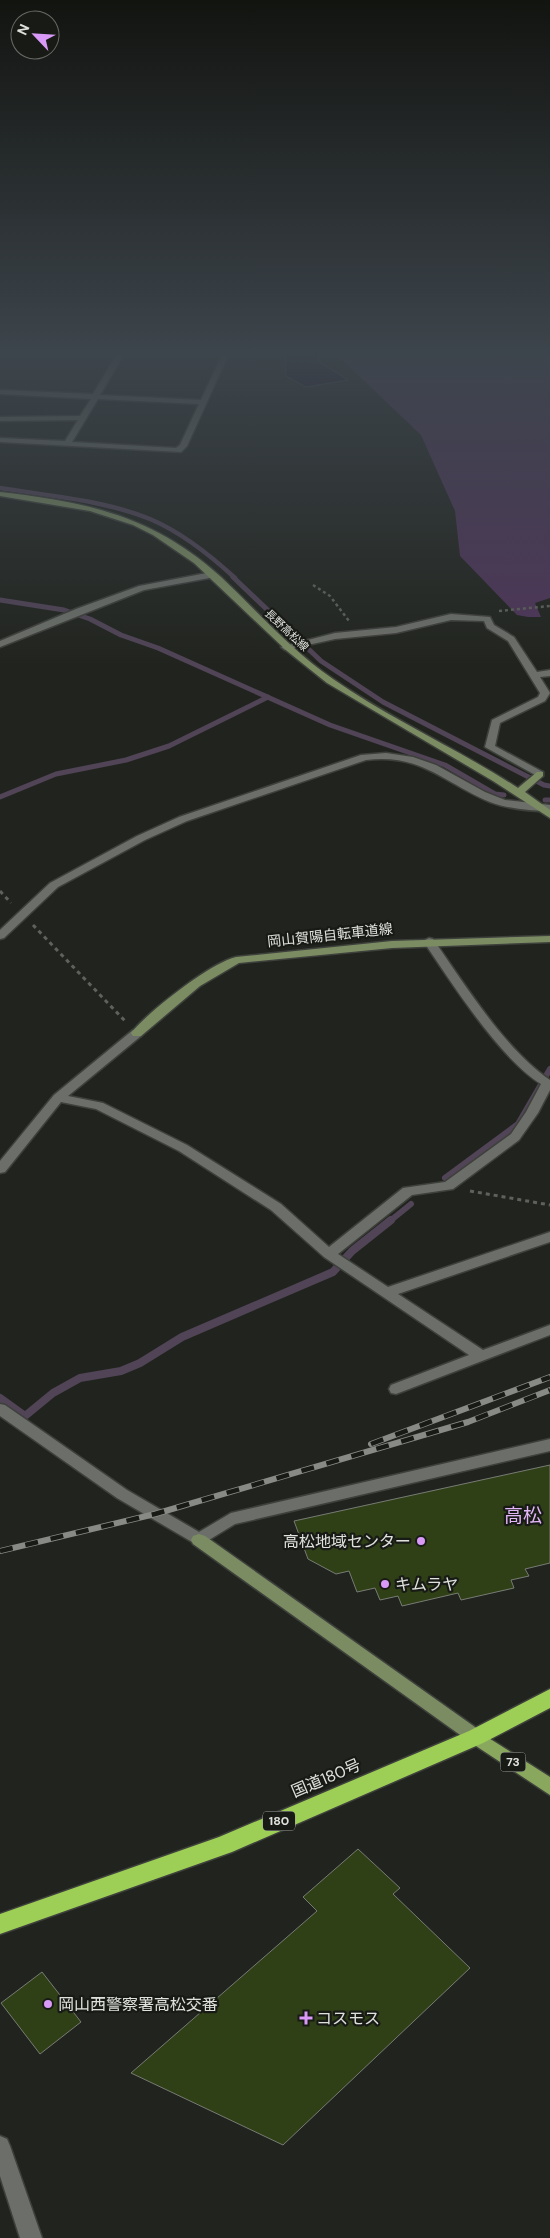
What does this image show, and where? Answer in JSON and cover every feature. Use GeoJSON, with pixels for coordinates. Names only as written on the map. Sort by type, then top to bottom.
{"type":"FeatureCollection","features":[{"type":"Feature","properties":{"kind":"highway","name":"国道180号"},"geometry":{"type":"LineString","coordinates":[[0,1924],[224,1845],[476,1737],[550,1698]]}},
{"type":"Feature","properties":{"kind":"main road","name":"長野高松線"},"geometry":{"type":"LineString","coordinates":[[0,494],[64,503],[116,516],[176,546],[212,575],[330,681],[369,706],[454,753],[545,808],[550,815]]}},
{"type":"Feature","properties":{"kind":"main road"},"geometry":{"type":"LineString","coordinates":[[518,793],[539,775]]}},
{"type":"Feature","properties":{"kind":"main road","name":"岡山賀陽自転車道線"},"geometry":{"type":"LineString","coordinates":[[137,1033],[204,978],[221,966],[236,960],[347,947],[429,941],[550,939]]}},
{"type":"Feature","properties":{"kind":"main road"},"geometry":{"type":"LineString","coordinates":[[198,1540],[476,1737]]}},
{"type":"Feature","properties":{"kind":"main road","name":"73"},"geometry":{"type":"LineString","coordinates":[[476,1737],[550,1787]]}},
{"type":"Feature","properties":{"kind":"street"},"geometry":{"type":"LineString","coordinates":[[0,644],[79,611],[142,588],[212,575]]}},
{"type":"Feature","properties":{"kind":"street"},"geometry":{"type":"LineString","coordinates":[[289,646],[335,636],[396,630],[444,618],[487,619],[490,626],[511,639],[545,693],[542,699],[495,722],[490,747],[539,775]]}},
{"type":"Feature","properties":{"kind":"street"},"geometry":{"type":"LineString","coordinates":[[534,675],[550,673]]}},
{"type":"Feature","properties":{"kind":"street"},"geometry":{"type":"LineString","coordinates":[[0,936],[54,885],[166,826],[206,810],[364,757],[384,755],[408,760],[451,776],[493,799],[520,806],[545,808]]}},
{"type":"Feature","properties":{"kind":"street"},"geometry":{"type":"LineString","coordinates":[[337,1259],[408,1191],[448,1186],[515,1137],[532,1113],[545,1083],[506,1044],[429,941]]}},
{"type":"Feature","properties":{"kind":"street"},"geometry":{"type":"LineString","coordinates":[[0,1169],[58,1098],[137,1033]]}},
{"type":"Feature","properties":{"kind":"street"},"geometry":{"type":"LineString","coordinates":[[58,1098],[99,1106],[184,1148],[276,1207],[337,1259],[481,1356]]}},
{"type":"Feature","properties":{"kind":"street"},"geometry":{"type":"LineString","coordinates":[[385,1293],[550,1237]]}},
{"type":"Feature","properties":{"kind":"street"},"geometry":{"type":"LineString","coordinates":[[396,1388],[550,1330]]}},
{"type":"Feature","properties":{"kind":"street"},"geometry":{"type":"LineString","coordinates":[[0,1409],[122,1494],[198,1540],[231,1519],[550,1445]]}},
{"type":"Feature","properties":{"kind":"street"},"geometry":{"type":"LineString","coordinates":[[0,2146],[30,2238]]}},
{"type":"Feature","properties":{"kind":"path"},"geometry":{"type":"LineString","coordinates":[[313,585],[330,596],[351,623]]}},
{"type":"Feature","properties":{"kind":"path"},"geometry":{"type":"LineString","coordinates":[[487,619],[486,612],[550,606]]}},
{"type":"Feature","properties":{"kind":"path"},"geometry":{"type":"LineString","coordinates":[[0,892],[137,1033]]}},
{"type":"Feature","properties":{"kind":"path"},"geometry":{"type":"LineString","coordinates":[[448,1186],[550,1205]]}},
{"type":"Feature","properties":{"kind":"shaded area"},"geometry":{"type":"Polygon","coordinates":[[[430,455],[550,455],[550,598],[535,603],[541,617],[517,615],[460,556],[455,511],[430,455]]]}},
{"type":"Feature","properties":{"kind":"building"},"geometry":{"type":"Polygon","coordinates":[[[550,1465],[550,1563],[525,1569],[529,1576],[511,1580],[514,1588],[461,1600],[458,1593],[402,1606],[398,1596],[380,1600],[375,1588],[357,1592],[349,1571],[336,1574],[308,1559],[294,1521],[550,1465]]]}},
{"type":"Feature","properties":{"kind":"building","name":"コスモス"},"geometry":{"type":"Polygon","coordinates":[[[358,1849],[400,1888],[393,1894],[470,1968],[283,2145],[131,2073],[317,1911],[303,1897],[358,1849]]]}},
{"type":"Feature","properties":{"kind":"building"},"geometry":{"type":"Polygon","coordinates":[[[42,1972],[81,2022],[40,2054],[1,2003],[42,1972]]]}},
{"type":"Feature","properties":{"kind":"waterway"},"geometry":{"type":"LineString","coordinates":[[0,488],[95,503],[150,519],[173,530],[195,545],[235,578]]}},
{"type":"Feature","properties":{"kind":"waterway"},"geometry":{"type":"LineString","coordinates":[[233,577],[321,661],[383,702],[544,785],[550,786]]}},
{"type":"Feature","properties":{"kind":"waterway"},"geometry":{"type":"LineString","coordinates":[[0,600],[64,610],[90,619],[121,635],[158,648],[268,697]]}},
{"type":"Feature","properties":{"kind":"waterway"},"geometry":{"type":"LineString","coordinates":[[0,797],[56,774],[126,760],[169,746],[268,697]]}},
{"type":"Feature","properties":{"kind":"waterway"},"geometry":{"type":"LineString","coordinates":[[268,697],[330,725],[445,765],[495,794],[504,795]]}},
{"type":"Feature","properties":{"kind":"waterway"},"geometry":{"type":"LineString","coordinates":[[545,800],[550,800]]}},
{"type":"Feature","properties":{"kind":"waterway"},"geometry":{"type":"LineString","coordinates":[[445,1178],[518,1124],[550,1069]]}},
{"type":"Feature","properties":{"kind":"waterway"},"geometry":{"type":"LineString","coordinates":[[390,1221],[411,1204]]}},
{"type":"Feature","properties":{"kind":"waterway"},"geometry":{"type":"LineString","coordinates":[[0,1398],[25,1416],[53,1393],[80,1378],[121,1371],[140,1363],[182,1337],[333,1272],[352,1251],[391,1220]]}},
{"type":"Feature","properties":{"kind":"railway"},"geometry":{"type":"LineString","coordinates":[[371,1444],[550,1377]]}},
{"type":"Feature","properties":{"kind":"railway"},"geometry":{"type":"LineString","coordinates":[[0,1551],[155,1514],[468,1422],[550,1390]]}},
{"type":"Feature","properties":{"kind":"place","name":"高松地域センター"},"geometry":{"type":"Point","coordinates":[421,1541]}},
{"type":"Feature","properties":{"kind":"place","name":"キムラヤ"},"geometry":{"type":"Point","coordinates":[385,1584]}},
{"type":"Feature","properties":{"kind":"place","name":"岡山西警察署高松交番"},"geometry":{"type":"Point","coordinates":[48,2004]}},
{"type":"Feature","properties":{"kind":"place","name":"コスモス"},"geometry":{"type":"Point","coordinates":[306,2018]}},
{"type":"Feature","properties":{"kind":"district","name":"高松"},"geometry":{"type":"Point","coordinates":[523,1515]}}]}
